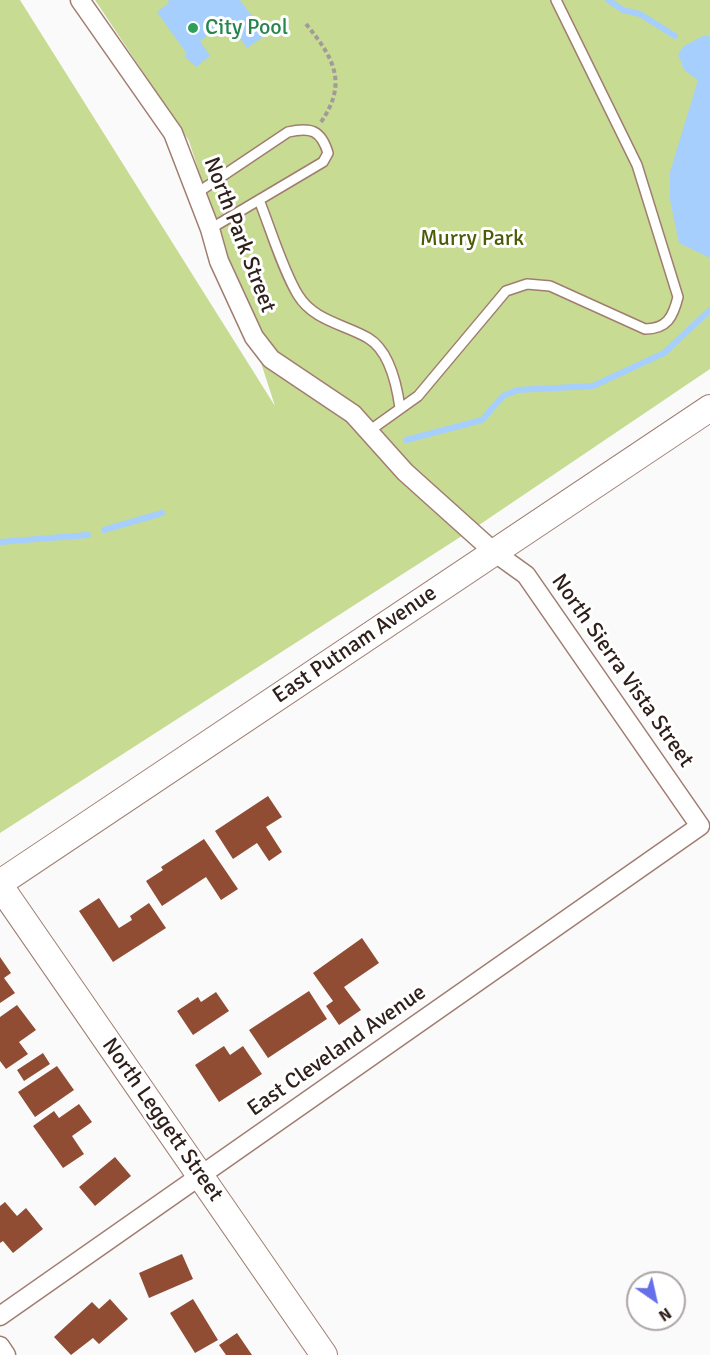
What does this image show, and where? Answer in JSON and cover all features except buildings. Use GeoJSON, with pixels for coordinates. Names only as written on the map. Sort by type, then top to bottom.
{"type":"FeatureCollection","features":[{"type":"Feature","properties":{"kind":"street","name":"North Park Street"},"geometry":{"type":"LineString","coordinates":[[80,0],[173,133],[210,228],[219,261],[254,337],[271,359],[352,414],[405,472],[494,552]]}},
{"type":"Feature","properties":{"kind":"street","name":"East Putnam Avenue"},"geometry":{"type":"LineString","coordinates":[[0,884],[710,408]]}},
{"type":"Feature","properties":{"kind":"street","name":"North Sierra Vista Street"},"geometry":{"type":"LineString","coordinates":[[494,552],[526,575],[700,826]]}},
{"type":"Feature","properties":{"kind":"street","name":"East Cleveland Avenue"},"geometry":{"type":"LineString","coordinates":[[0,1316],[700,826]]}},
{"type":"Feature","properties":{"kind":"street","name":"North Leggett Street"},"geometry":{"type":"LineString","coordinates":[[0,884],[324,1355]]}},
{"type":"Feature","properties":{"kind":"street"},"geometry":{"type":"LineString","coordinates":[[0,1346],[6,1355]]}},
{"type":"Feature","properties":{"kind":"lane"},"geometry":{"type":"LineString","coordinates":[[369,431],[418,396],[506,291],[516,287],[527,284],[550,286],[645,329],[658,329],[668,322],[675,310],[678,297],[637,165],[556,0]]}},
{"type":"Feature","properties":{"kind":"lane"},"geometry":{"type":"LineString","coordinates":[[197,193],[288,132],[306,128],[315,130],[324,140],[328,153],[323,162],[210,228]]}},
{"type":"Feature","properties":{"kind":"lane"},"geometry":{"type":"LineString","coordinates":[[259,200],[298,295],[312,310],[330,322],[369,339],[380,350],[397,385],[400,408]]}},
{"type":"Feature","properties":{"kind":"path"},"geometry":{"type":"LineString","coordinates":[[306,24],[327,50],[337,84],[333,105],[315,130]]}},
{"type":"Feature","properties":{"kind":"green space","name":"Murry Park"},"geometry":{"type":"Polygon","coordinates":[[[0,0],[20,0],[275,406],[189,141],[95,0],[710,0],[710,369],[482,523],[0,833],[0,0]]]}},
{"type":"Feature","properties":{"kind":"water","name":"City Pool"},"geometry":{"type":"Polygon","coordinates":[[[168,0],[240,0],[266,35],[247,48],[227,21],[200,41],[210,56],[196,67],[184,56],[187,54],[157,12],[169,3],[168,0]]]}},
{"type":"Feature","properties":{"kind":"water"},"geometry":{"type":"Polygon","coordinates":[[[703,36],[710,36],[710,258],[679,243],[670,200],[670,172],[698,80],[684,70],[678,54],[684,46],[703,36]]]}},
{"type":"Feature","properties":{"kind":"waterway"},"geometry":{"type":"LineString","coordinates":[[608,0],[623,10],[640,14],[675,36]]}},
{"type":"Feature","properties":{"kind":"waterway"},"geometry":{"type":"LineString","coordinates":[[406,440],[482,420],[503,396],[517,390],[593,386],[664,353],[710,310]]}},
{"type":"Feature","properties":{"kind":"waterway"},"geometry":{"type":"LineString","coordinates":[[104,530],[162,513]]}},
{"type":"Feature","properties":{"kind":"waterway"},"geometry":{"type":"LineString","coordinates":[[0,542],[88,535]]}},
{"type":"Feature","properties":{"kind":"place","name":"City Pool"},"geometry":{"type":"Point","coordinates":[193,28]}}]}
